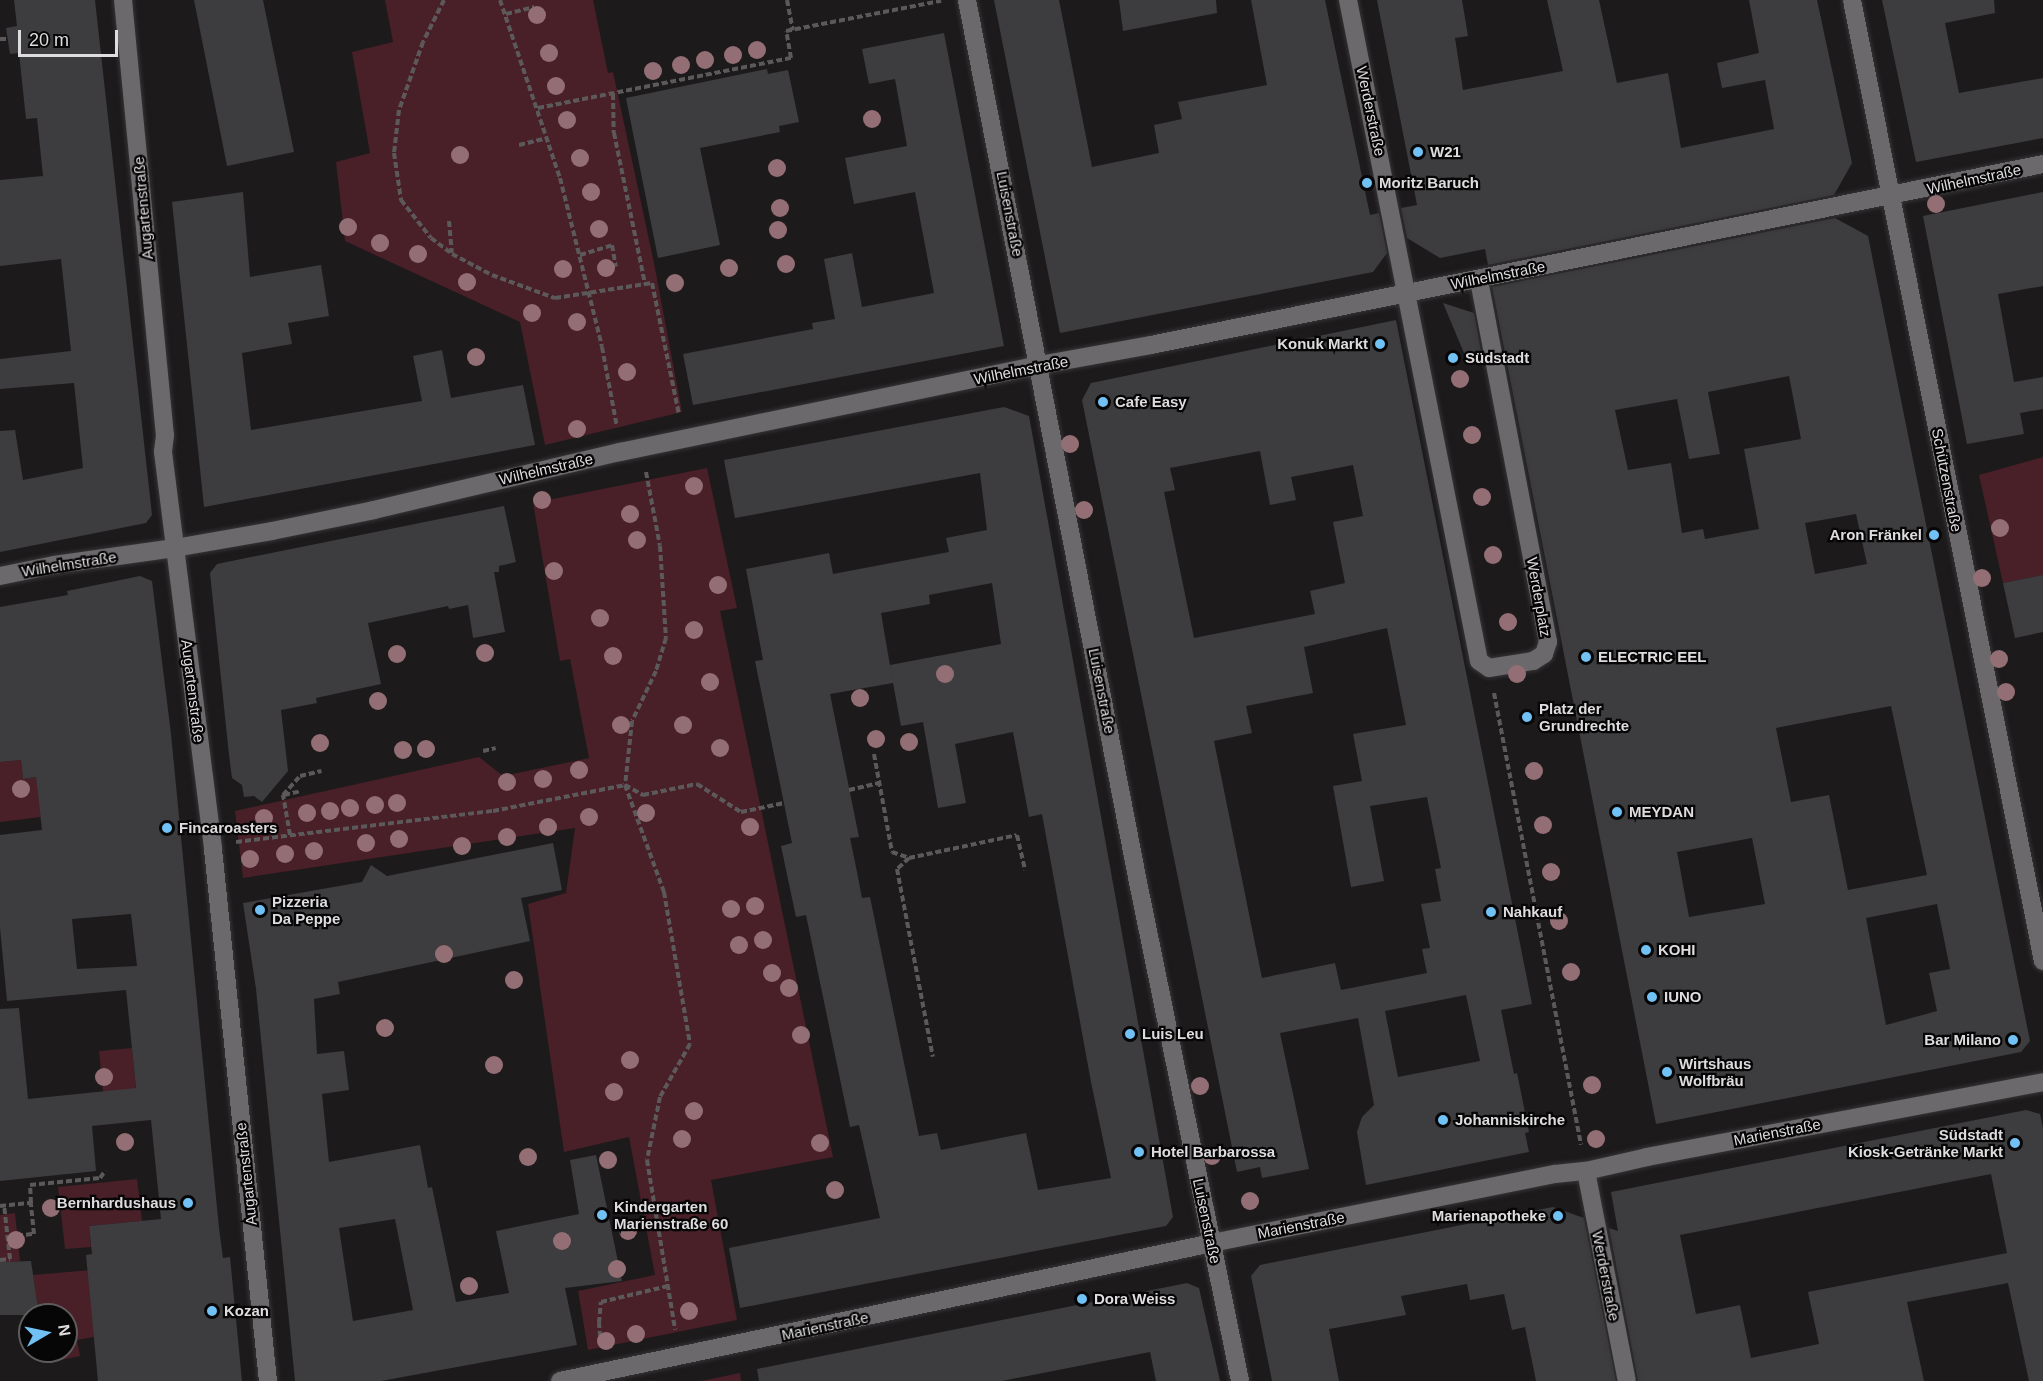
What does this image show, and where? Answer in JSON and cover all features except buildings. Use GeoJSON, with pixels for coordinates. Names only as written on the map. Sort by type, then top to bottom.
{"type":"FeatureCollection","features":[{"type":"Feature","properties":{"kind":"street","name":"Augartenstraße"},"geometry":{"type":"LineString","coordinates":[[123,0],[165,435],[163,452],[212,844],[268,1381]]}},
{"type":"Feature","properties":{"kind":"street","name":"Luisenstraße"},"geometry":{"type":"LineString","coordinates":[[967,0],[1040,365],[1139,887],[1240,1381]]}},
{"type":"Feature","properties":{"kind":"street","name":"Werderstraße"},"geometry":{"type":"LineString","coordinates":[[1348,0],[1408,293]]}},
{"type":"Feature","properties":{"kind":"street","name":"Schützenstraße"},"geometry":{"type":"LineString","coordinates":[[1852,0],[2043,960]]}},
{"type":"Feature","properties":{"kind":"street","name":"Wilhelmstraße"},"geometry":{"type":"LineString","coordinates":[[0,576],[54,565],[175,549],[374,510],[620,452],[1040,365],[1479,279],[2043,164]]}},
{"type":"Feature","properties":{"kind":"street","name":"Werderplatz"},"geometry":{"type":"LineString","coordinates":[[1479,279],[1548,642],[1544,654],[1533,661],[1489,669]]}},
{"type":"Feature","properties":{"kind":"street"},"geometry":{"type":"LineString","coordinates":[[1408,293],[1479,661],[1489,669]]}},
{"type":"Feature","properties":{"kind":"street","name":"Marienstraße"},"geometry":{"type":"LineString","coordinates":[[560,1381],[1212,1243],[1555,1174],[1586,1171],[1647,1157],[2043,1082]]}},
{"type":"Feature","properties":{"kind":"street","name":"Werderstraße"},"geometry":{"type":"LineString","coordinates":[[1586,1171],[1627,1381]]}},
{"type":"Feature","properties":{"kind":"path"},"geometry":{"type":"LineString","coordinates":[[444,0],[423,42],[399,110],[394,153],[401,200],[431,238],[452,254],[492,275],[555,298],[652,283],[684,440]]}},
{"type":"Feature","properties":{"kind":"path"},"geometry":{"type":"LineString","coordinates":[[500,0],[548,138],[580,255],[612,398],[620,452]]}},
{"type":"Feature","properties":{"kind":"path"},"geometry":{"type":"LineString","coordinates":[[787,0],[793,30]]}},
{"type":"Feature","properties":{"kind":"path"},"geometry":{"type":"LineString","coordinates":[[538,108],[791,58],[786,31],[947,0]]}},
{"type":"Feature","properties":{"kind":"path"},"geometry":{"type":"LineString","coordinates":[[506,14],[534,7]]}},
{"type":"Feature","properties":{"kind":"path"},"geometry":{"type":"LineString","coordinates":[[0,39],[8,39]]}},
{"type":"Feature","properties":{"kind":"path"},"geometry":{"type":"LineString","coordinates":[[613,94],[614,133],[645,284]]}},
{"type":"Feature","properties":{"kind":"path"},"geometry":{"type":"LineString","coordinates":[[519,145],[548,138]]}},
{"type":"Feature","properties":{"kind":"path"},"geometry":{"type":"LineString","coordinates":[[449,221],[452,254]]}},
{"type":"Feature","properties":{"kind":"path"},"geometry":{"type":"LineString","coordinates":[[580,255],[612,245],[616,267]]}},
{"type":"Feature","properties":{"kind":"path"},"geometry":{"type":"LineString","coordinates":[[641,448],[660,546],[666,638],[656,671],[632,721],[625,785],[664,892],[690,1044],[660,1097],[647,1160],[680,1357]]}},
{"type":"Feature","properties":{"kind":"path"},"geometry":{"type":"LineString","coordinates":[[1489,669],[1586,1171]]}},
{"type":"Feature","properties":{"kind":"path"},"geometry":{"type":"LineString","coordinates":[[483,751],[496,748]]}},
{"type":"Feature","properties":{"kind":"path"},"geometry":{"type":"LineString","coordinates":[[873,754],[892,852],[909,858]]}},
{"type":"Feature","properties":{"kind":"path"},"geometry":{"type":"LineString","coordinates":[[283,795],[300,776],[321,771]]}},
{"type":"Feature","properties":{"kind":"path"},"geometry":{"type":"LineString","coordinates":[[849,790],[879,783]]}},
{"type":"Feature","properties":{"kind":"path"},"geometry":{"type":"LineString","coordinates":[[212,844],[493,811],[625,785],[643,795],[697,784],[741,812],[784,803]]}},
{"type":"Feature","properties":{"kind":"path"},"geometry":{"type":"LineString","coordinates":[[283,795],[302,791]]}},
{"type":"Feature","properties":{"kind":"path"},"geometry":{"type":"LineString","coordinates":[[283,795],[290,835]]}},
{"type":"Feature","properties":{"kind":"path"},"geometry":{"type":"LineString","coordinates":[[933,1057],[897,869],[909,858],[1017,835],[1025,870]]}},
{"type":"Feature","properties":{"kind":"path"},"geometry":{"type":"LineString","coordinates":[[8,1237],[34,1234],[30,1185],[100,1178],[105,1171]]}},
{"type":"Feature","properties":{"kind":"path"},"geometry":{"type":"LineString","coordinates":[[0,1260],[10,1259],[2,1205],[31,1203]]}},
{"type":"Feature","properties":{"kind":"path"},"geometry":{"type":"LineString","coordinates":[[605,1372],[599,1323],[601,1302],[668,1286]]}},
{"type":"Feature","properties":{"kind":"shaded area"},"geometry":{"type":"Polygon","coordinates":[[[385,0],[593,0],[608,73],[613,72],[654,263],[682,412],[545,445],[520,322],[345,241],[336,162],[370,153],[352,52],[393,42],[385,0]]]}},
{"type":"Feature","properties":{"kind":"shaded area"},"geometry":{"type":"Polygon","coordinates":[[[2043,457],[2043,575],[2003,583],[1979,475],[2043,457]]]}},
{"type":"Feature","properties":{"kind":"shaded area"},"geometry":{"type":"Polygon","coordinates":[[[707,468],[737,608],[720,611],[833,1157],[711,1180],[737,1320],[588,1350],[578,1291],[655,1275],[629,1137],[564,1152],[528,904],[566,893],[575,828],[243,878],[235,811],[479,757],[503,776],[589,758],[570,659],[560,661],[533,503],[707,468]]]}},
{"type":"Feature","properties":{"kind":"shaded area"},"geometry":{"type":"Polygon","coordinates":[[[21,760],[23,779],[36,777],[41,817],[0,822],[0,762],[21,760]]]}},
{"type":"Feature","properties":{"kind":"shaded area"},"geometry":{"type":"Polygon","coordinates":[[[132,1048],[136,1089],[103,1092],[99,1051],[132,1048]]]}},
{"type":"Feature","properties":{"kind":"shaded area"},"geometry":{"type":"Polygon","coordinates":[[[137,1179],[142,1221],[89,1226],[91,1247],[65,1249],[58,1187],[137,1179]]]}},
{"type":"Feature","properties":{"kind":"shaded area"},"geometry":{"type":"Polygon","coordinates":[[[15,1213],[20,1261],[0,1263],[0,1215],[15,1213]]]}},
{"type":"Feature","properties":{"kind":"shaded area"},"geometry":{"type":"Polygon","coordinates":[[[91,1270],[89,1282],[94,1337],[78,1340],[78,1303],[37,1303],[33,1275],[91,1270]]]}},
{"type":"Feature","properties":{"kind":"shaded area"},"geometry":{"type":"Polygon","coordinates":[[[740,1373],[741,1381],[701,1381],[740,1373]]]}},
{"type":"Feature","properties":{"kind":"place","name":"W21"},"geometry":{"type":"Point","coordinates":[1418,152]}},
{"type":"Feature","properties":{"kind":"place","name":"Moritz Baruch"},"geometry":{"type":"Point","coordinates":[1367,183]}},
{"type":"Feature","properties":{"kind":"place","name":"Konuk Markt"},"geometry":{"type":"Point","coordinates":[1380,344]}},
{"type":"Feature","properties":{"kind":"place","name":"Südstadt"},"geometry":{"type":"Point","coordinates":[1453,358]}},
{"type":"Feature","properties":{"kind":"place","name":"Cafe Easy"},"geometry":{"type":"Point","coordinates":[1103,402]}},
{"type":"Feature","properties":{"kind":"place","name":"Aron Fränkel"},"geometry":{"type":"Point","coordinates":[1934,535]}},
{"type":"Feature","properties":{"kind":"place","name":"ELECTRIC EEL"},"geometry":{"type":"Point","coordinates":[1586,657]}},
{"type":"Feature","properties":{"kind":"place","name":"Platz der Grundrechte"},"geometry":{"type":"Point","coordinates":[1527,717]}},
{"type":"Feature","properties":{"kind":"place","name":"MEYDAN"},"geometry":{"type":"Point","coordinates":[1617,812]}},
{"type":"Feature","properties":{"kind":"place","name":"Fincaroasters"},"geometry":{"type":"Point","coordinates":[167,828]}},
{"type":"Feature","properties":{"kind":"place","name":"Pizzeria Da Peppe"},"geometry":{"type":"Point","coordinates":[260,910]}},
{"type":"Feature","properties":{"kind":"place","name":"Nahkauf"},"geometry":{"type":"Point","coordinates":[1491,912]}},
{"type":"Feature","properties":{"kind":"place","name":"KOHI"},"geometry":{"type":"Point","coordinates":[1646,950]}},
{"type":"Feature","properties":{"kind":"place","name":"IUNO"},"geometry":{"type":"Point","coordinates":[1652,997]}},
{"type":"Feature","properties":{"kind":"place","name":"Luis Leu"},"geometry":{"type":"Point","coordinates":[1130,1034]}},
{"type":"Feature","properties":{"kind":"place","name":"Bar Milano"},"geometry":{"type":"Point","coordinates":[2013,1040]}},
{"type":"Feature","properties":{"kind":"place","name":"Wirtshaus Wolfbräu"},"geometry":{"type":"Point","coordinates":[1667,1072]}},
{"type":"Feature","properties":{"kind":"place","name":"Johanniskirche"},"geometry":{"type":"Point","coordinates":[1443,1120]}},
{"type":"Feature","properties":{"kind":"place","name":"Südstadt Kiosk-Getränke Markt"},"geometry":{"type":"Point","coordinates":[2015,1143]}},
{"type":"Feature","properties":{"kind":"place","name":"Hotel Barbarossa"},"geometry":{"type":"Point","coordinates":[1139,1152]}},
{"type":"Feature","properties":{"kind":"place","name":"Bernhardushaus"},"geometry":{"type":"Point","coordinates":[188,1203]}},
{"type":"Feature","properties":{"kind":"place","name":"Kindergarten Marienstraße 60"},"geometry":{"type":"Point","coordinates":[602,1215]}},
{"type":"Feature","properties":{"kind":"place","name":"Marienapotheke"},"geometry":{"type":"Point","coordinates":[1558,1216]}},
{"type":"Feature","properties":{"kind":"place","name":"Dora Weiss"},"geometry":{"type":"Point","coordinates":[1082,1299]}},
{"type":"Feature","properties":{"kind":"place","name":"Kozan"},"geometry":{"type":"Point","coordinates":[212,1311]}}]}
